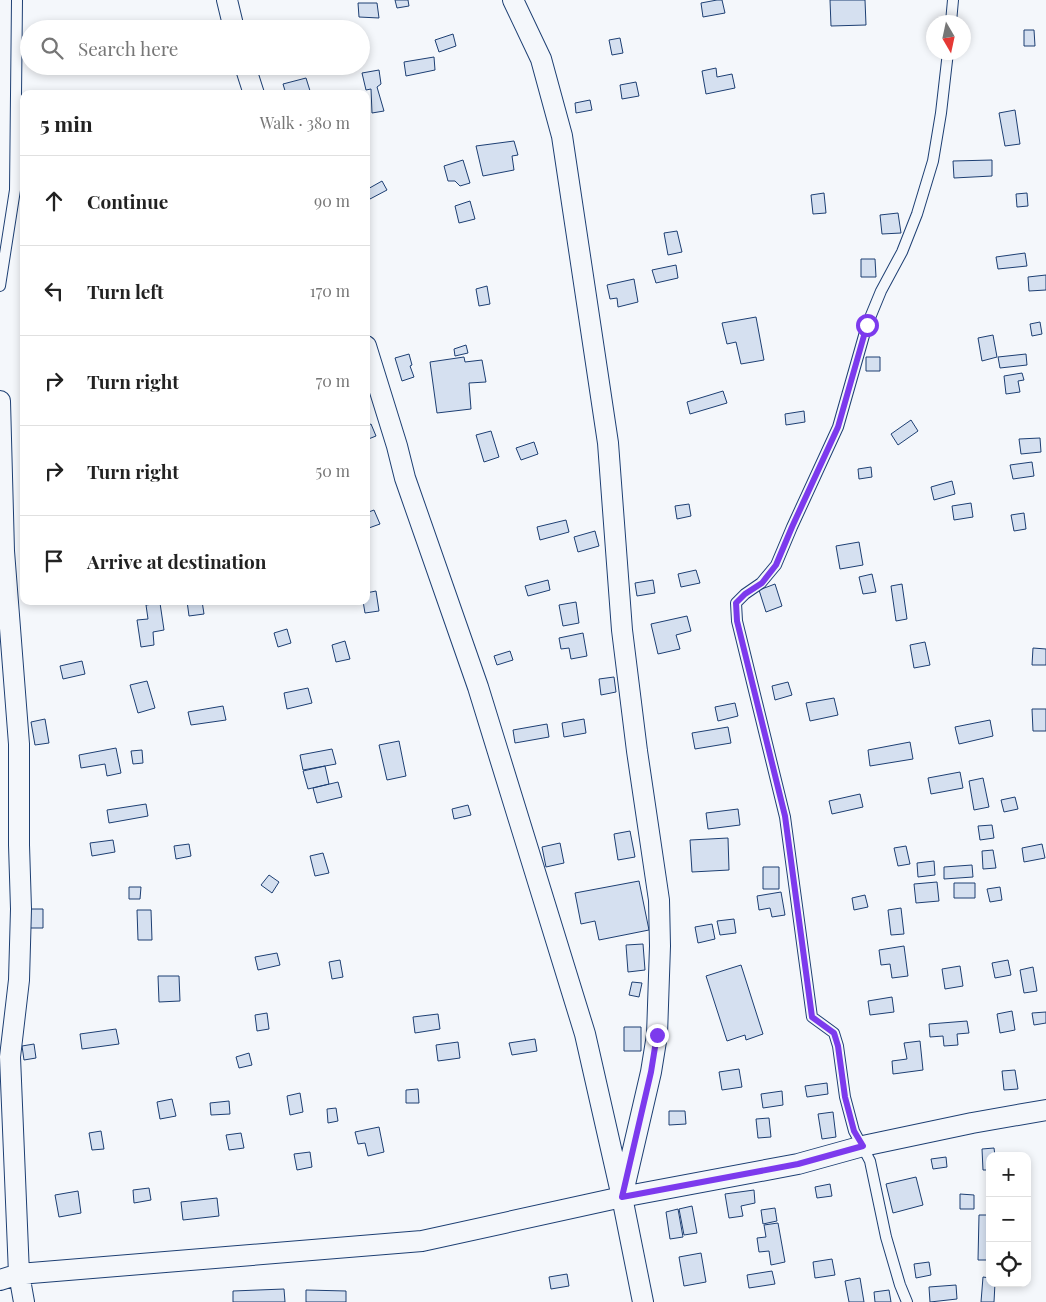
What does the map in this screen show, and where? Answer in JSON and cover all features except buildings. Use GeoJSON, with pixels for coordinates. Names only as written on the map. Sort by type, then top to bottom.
{"type":"FeatureCollection","features":[{"type":"Feature","properties":{"kind":"street"},"geometry":{"type":"LineString","coordinates":[[227,0],[232,20]]}},
{"type":"Feature","properties":{"kind":"street"},"geometry":{"type":"LineString","coordinates":[[513,0],[540,59],[562,136],[608,443],[622,630],[637,751],[659,900],[660,946],[657,1035],[649,1080],[622,1197]]}},
{"type":"Feature","properties":{"kind":"street"},"geometry":{"type":"LineString","coordinates":[[248,75],[253,90]]}},
{"type":"Feature","properties":{"kind":"street"},"geometry":{"type":"LineString","coordinates":[[370,359],[405,478],[478,687],[585,1034],[622,1197],[643,1302]]}},
{"type":"Feature","properties":{"kind":"street"},"geometry":{"type":"LineString","coordinates":[[0,401],[2,552],[20,744],[19,845],[21,909],[19,980],[10,1057],[19,1274],[24,1302]]}},
{"type":"Feature","properties":{"kind":"street"},"geometry":{"type":"LineString","coordinates":[[0,1280],[19,1274],[422,1241],[622,1197],[798,1164],[863,1146],[972,1123],[1046,1110]]}},
{"type":"Feature","properties":{"kind":"lane"},"geometry":{"type":"LineString","coordinates":[[0,286],[15,190],[17,0]]}},
{"type":"Feature","properties":{"kind":"lane"},"geometry":{"type":"LineString","coordinates":[[952,15],[953,0]]}},
{"type":"Feature","properties":{"kind":"lane"},"geometry":{"type":"LineString","coordinates":[[907,1302],[886,1237],[870,1161],[854,1131],[845,1097],[838,1046],[834,1033],[812,1017],[785,816],[737,621],[736,603],[745,594],[762,583],[776,565],[838,427],[867,325],[881,291],[902,252],[917,214],[933,161],[947,60]]}},
{"type":"Feature","properties":{"kind":"route"},"geometry":{"type":"LineString","coordinates":[[657,1035],[651,1072],[622,1197],[798,1164],[863,1146],[854,1131],[845,1097],[838,1046],[834,1033],[812,1017],[785,816],[737,621],[736,603],[745,594],[762,583],[776,565],[838,427],[867,325]]}}]}
